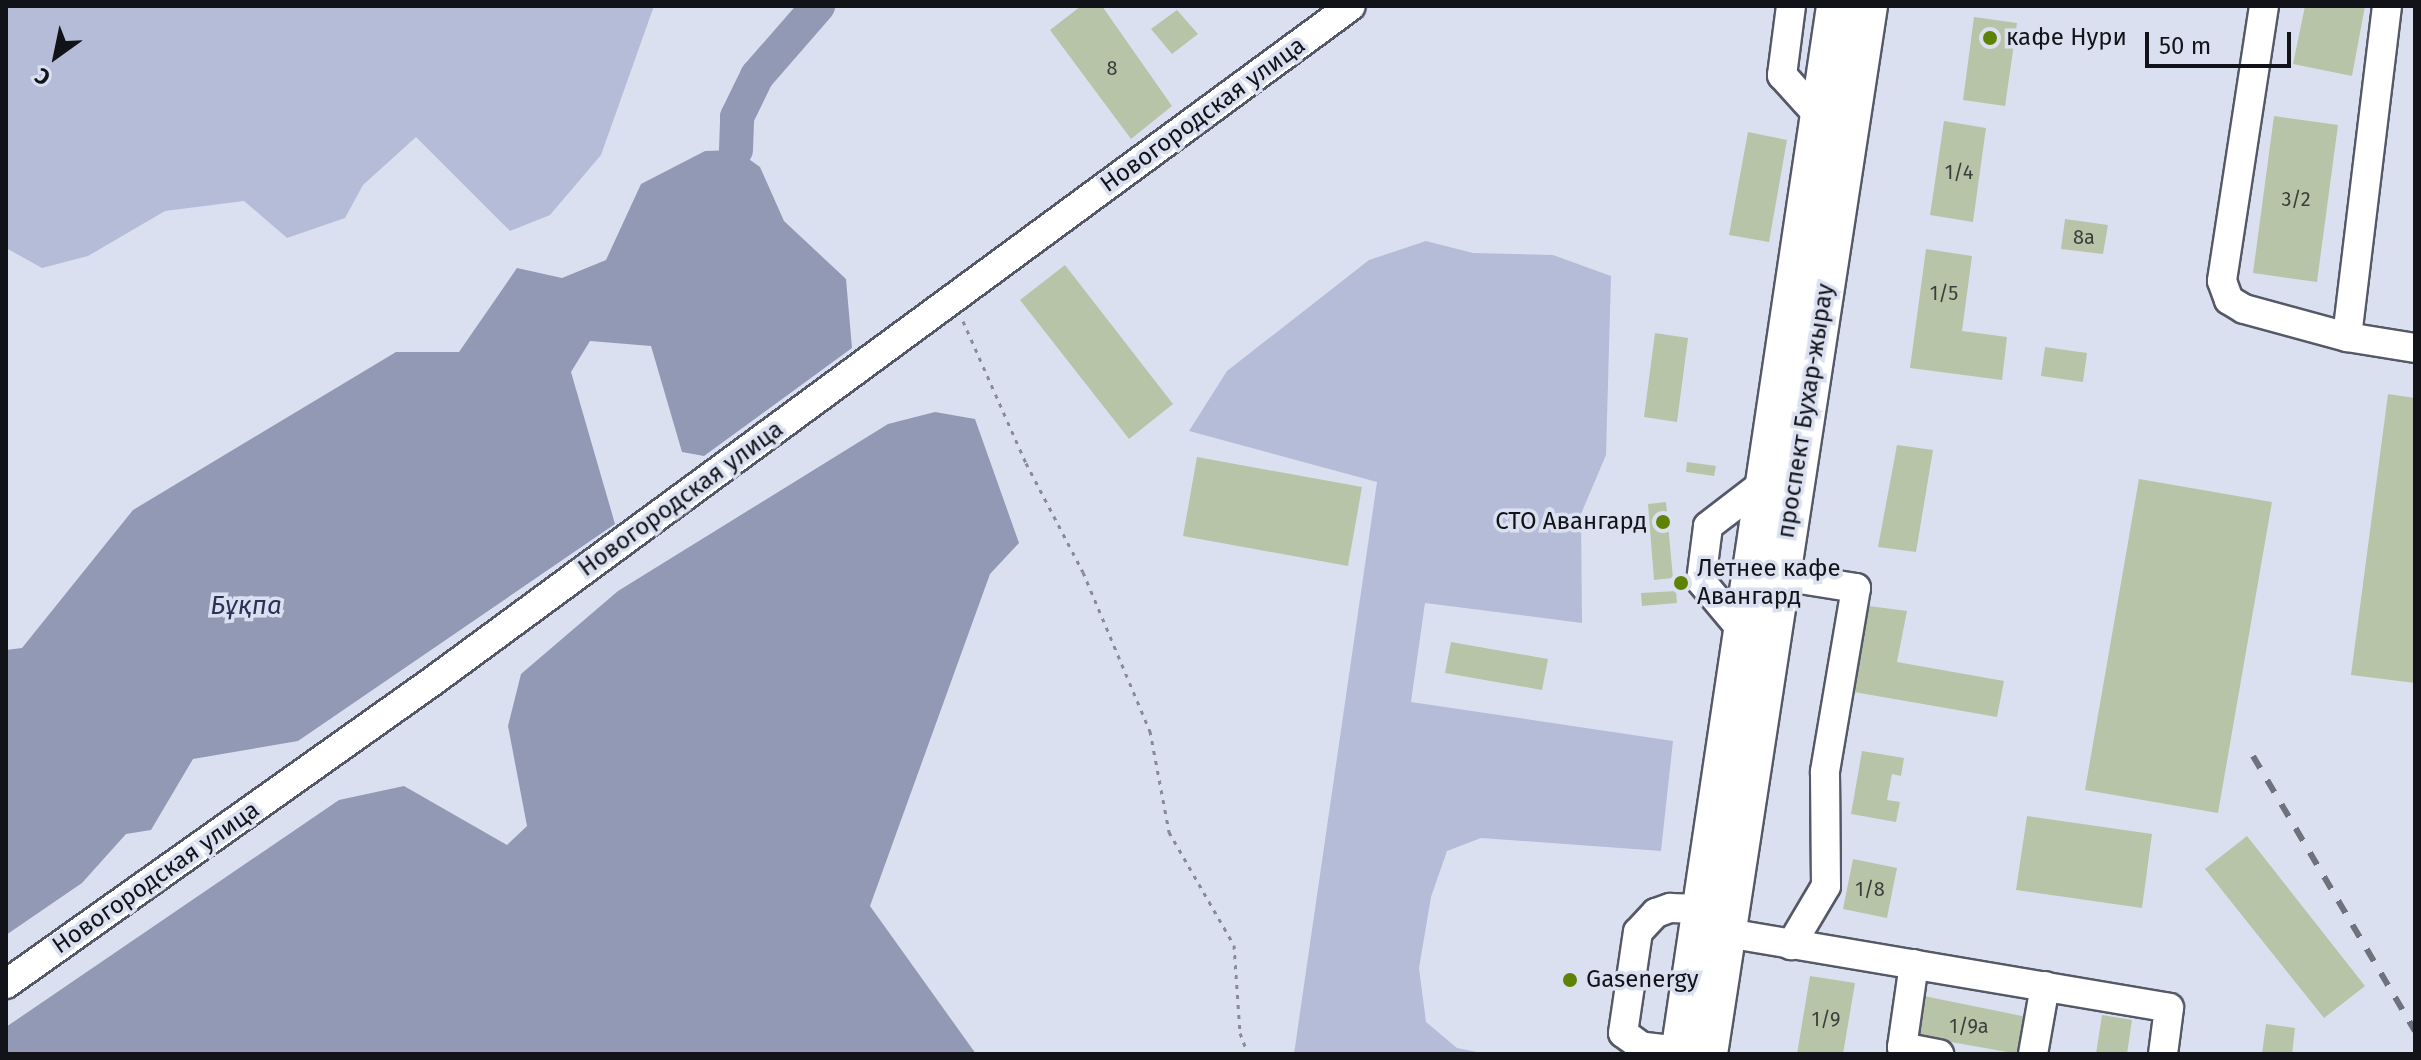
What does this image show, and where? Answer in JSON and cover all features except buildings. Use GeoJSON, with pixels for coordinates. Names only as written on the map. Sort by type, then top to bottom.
{"type":"FeatureCollection","features":[{"type":"Feature","properties":{"kind":"main road","name":"проспект Бухар-жырау"},"geometry":{"type":"LineString","coordinates":[[1689,1053],[1701,909],[1742,630],[1766,574],[1764,483],[1835,6]]}},
{"type":"Feature","properties":{"kind":"main road","name":"проспект Бухар-жырау"},"geometry":{"type":"LineString","coordinates":[[1689,1053],[1727,933],[1766,574],[1869,6]]}},
{"type":"Feature","properties":{"kind":"street"},"geometry":{"type":"LineString","coordinates":[[1791,6],[1782,75],[1819,116]]}},
{"type":"Feature","properties":{"kind":"street"},"geometry":{"type":"LineString","coordinates":[[2264,6],[2222,281],[2229,300],[2244,309],[2347,337],[2415,348]]}},
{"type":"Feature","properties":{"kind":"street"},"geometry":{"type":"LineString","coordinates":[[2347,337],[2387,6]]}},
{"type":"Feature","properties":{"kind":"street","name":"Новогородская улица"},"geometry":{"type":"LineString","coordinates":[[6,984],[445,672],[1347,7]]}},
{"type":"Feature","properties":{"kind":"street"},"geometry":{"type":"LineString","coordinates":[[1742,630],[1701,581],[1708,526],[1764,483]]}},
{"type":"Feature","properties":{"kind":"street"},"geometry":{"type":"LineString","coordinates":[[1766,574],[1856,588],[1825,772],[1826,886],[1791,945]]}},
{"type":"Feature","properties":{"kind":"street"},"geometry":{"type":"LineString","coordinates":[[1689,1053],[1641,1046],[1623,1033],[1643,924],[1670,908],[1701,909]]}},
{"type":"Feature","properties":{"kind":"street"},"geometry":{"type":"LineString","coordinates":[[1727,933],[2169,1008],[2163,1054]]}},
{"type":"Feature","properties":{"kind":"street"},"geometry":{"type":"LineString","coordinates":[[1914,964],[1902,1047],[1939,1054]]}},
{"type":"Feature","properties":{"kind":"street"},"geometry":{"type":"LineString","coordinates":[[2033,1054],[2045,986]]}},
{"type":"Feature","properties":{"kind":"path"},"geometry":{"type":"LineString","coordinates":[[951,300],[983,359],[1026,463],[1083,572],[1150,731],[1169,832],[1234,945],[1240,1033],[1248,1054]]}},
{"type":"Feature","properties":{"kind":"shaded area"},"geometry":{"type":"Polygon","coordinates":[[[6,6],[654,6],[601,155],[550,215],[510,231],[416,137],[363,185],[345,218],[287,238],[244,201],[165,211],[88,256],[42,268],[6,248],[6,6]]]}},
{"type":"Feature","properties":{"kind":"shaded area"},"geometry":{"type":"Polygon","coordinates":[[[1426,241],[1473,253],[1553,255],[1611,276],[1606,455],[1581,514],[1582,623],[1425,603],[1411,702],[1673,741],[1661,851],[1481,838],[1447,851],[1431,897],[1419,968],[1426,1022],[1457,1048],[1487,1054],[1294,1054],[1377,482],[1189,431],[1227,371],[1369,260],[1426,241]]]}},
{"type":"Feature","properties":{"kind":"water","name":"Бұқпа"},"geometry":{"type":"Polygon","coordinates":[[[736,150],[760,167],[784,221],[846,279],[852,348],[704,456],[682,452],[651,346],[590,341],[571,372],[615,524],[298,741],[193,759],[151,830],[126,834],[82,883],[6,935],[6,650],[22,648],[133,510],[396,352],[459,352],[517,268],[562,278],[606,260],[641,184],[705,151],[736,150]]]}},
{"type":"Feature","properties":{"kind":"water"},"geometry":{"type":"Polygon","coordinates":[[[935,412],[975,419],[1019,543],[990,574],[870,906],[976,1054],[6,1054],[6,1027],[339,800],[404,786],[507,845],[527,826],[508,726],[521,674],[618,591],[888,424],[935,412]]]}},
{"type":"Feature","properties":{"kind":"waterway","name":"Бұқпа"},"geometry":{"type":"LineString","coordinates":[[736,150],[737,117],[757,76],[818,6]]}},
{"type":"Feature","properties":{"kind":"railway"},"geometry":{"type":"LineString","coordinates":[[2253,756],[2415,1031]]}},
{"type":"Feature","properties":{"kind":"place","name":"кафе Нури"},"geometry":{"type":"Point","coordinates":[1990,38]}},
{"type":"Feature","properties":{"kind":"place","name":"СТО Авангард"},"geometry":{"type":"Point","coordinates":[1663,522]}},
{"type":"Feature","properties":{"kind":"place","name":"Летнее кафе Авангард"},"geometry":{"type":"Point","coordinates":[1681,583]}},
{"type":"Feature","properties":{"kind":"place","name":"Gasenergy"},"geometry":{"type":"Point","coordinates":[1570,980]}}]}
